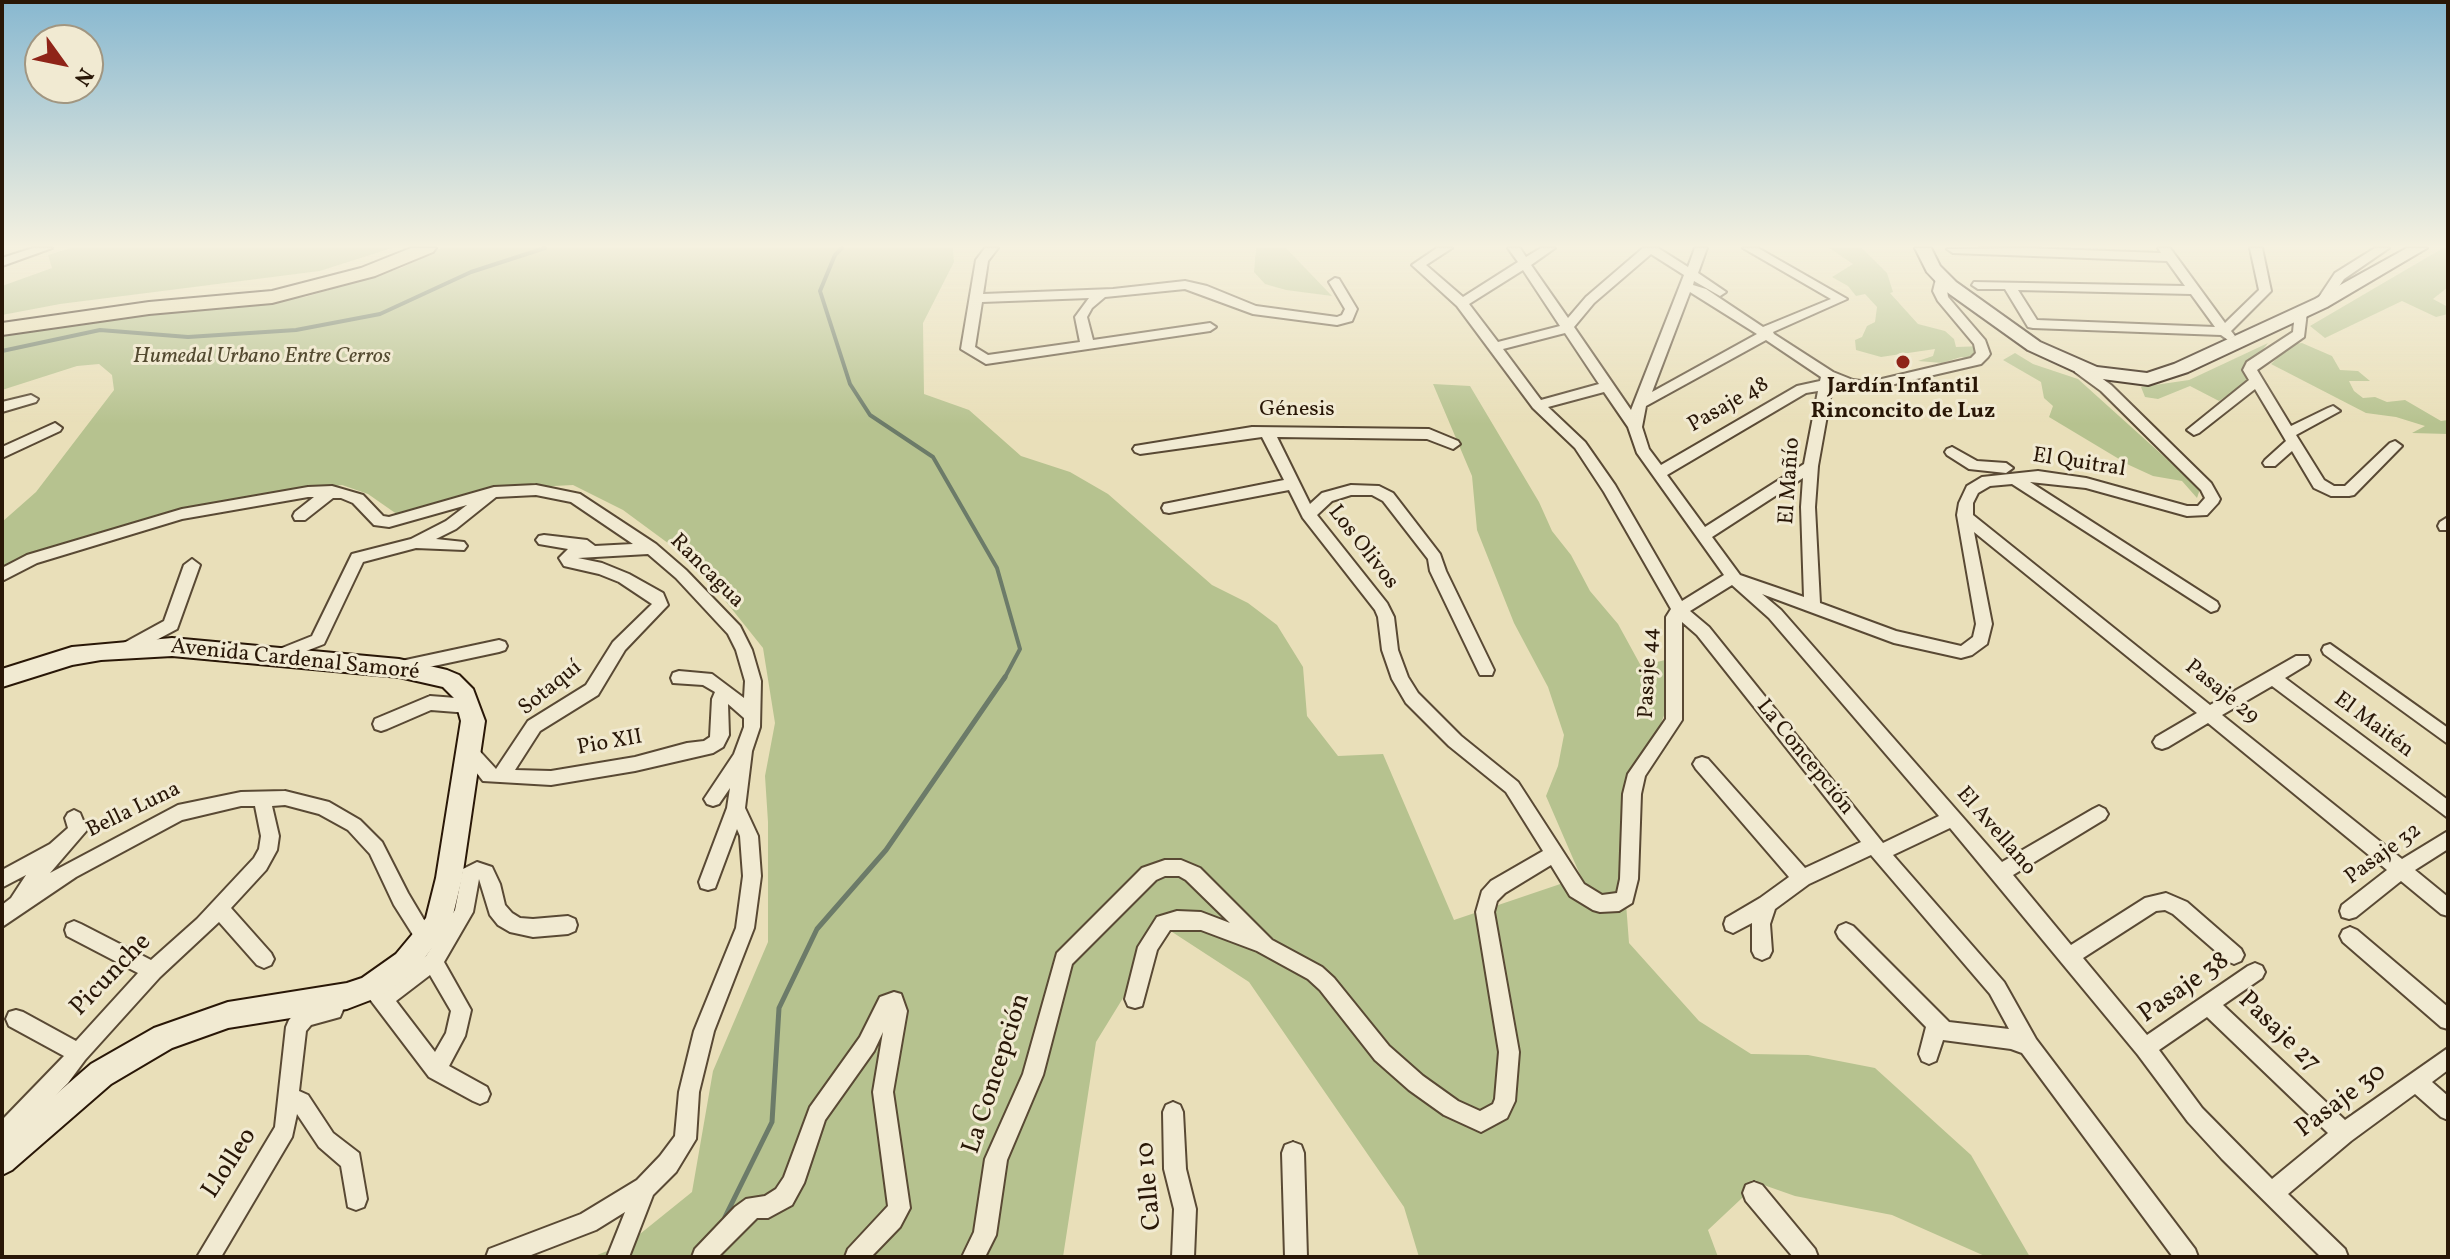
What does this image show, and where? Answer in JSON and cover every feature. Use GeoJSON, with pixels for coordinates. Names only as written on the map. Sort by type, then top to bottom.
{"type":"FeatureCollection","features":[{"type":"Feature","properties":{"kind":"main road"},"geometry":{"type":"LineString","coordinates":[[2,322],[98,307]]}},
{"type":"Feature","properties":{"kind":"main road"},"geometry":{"type":"LineString","coordinates":[[2,329],[163,307]]}},
{"type":"Feature","properties":{"kind":"street"},"geometry":{"type":"LineString","coordinates":[[973,307],[968,349],[986,360],[1210,327]]}},
{"type":"Feature","properties":{"kind":"street"},"geometry":{"type":"LineString","coordinates":[[1087,307],[1081,317],[1088,346]]}},
{"type":"Feature","properties":{"kind":"street"},"geometry":{"type":"LineString","coordinates":[[1244,307],[1323,321],[1343,321],[1350,315],[1350,307]]}},
{"type":"Feature","properties":{"kind":"street","name":"La Concepción"},"geometry":{"type":"LineString","coordinates":[[1465,307],[1538,405],[1580,445],[1610,489],[1679,610],[1703,631],[1877,849],[1997,988],[2029,1046],[2187,1257]]}},
{"type":"Feature","properties":{"kind":"street","name":"El Avellano"},"geometry":{"type":"LineString","coordinates":[[1552,307],[1635,427],[1642,450],[1733,577],[1775,614],[2000,873],[2145,1048],[2195,1115],[2337,1257]]}},
{"type":"Feature","properties":{"kind":"street"},"geometry":{"type":"LineString","coordinates":[[1495,347],[1566,329],[1584,307]]}},
{"type":"Feature","properties":{"kind":"street"},"geometry":{"type":"LineString","coordinates":[[1635,427],[1640,404],[1679,307]]}},
{"type":"Feature","properties":{"kind":"street"},"geometry":{"type":"LineString","coordinates":[[1728,307],[1768,330],[1826,380],[1869,386],[1980,359],[1983,354],[1980,343],[1949,307]]}},
{"type":"Feature","properties":{"kind":"street"},"geometry":{"type":"LineString","coordinates":[[1640,404],[1768,330],[1823,307]]}},
{"type":"Feature","properties":{"kind":"street"},"geometry":{"type":"LineString","coordinates":[[1979,307],[2021,338],[2080,369],[2107,377],[2148,379],[2181,368],[2229,337],[2313,307]]}},
{"type":"Feature","properties":{"kind":"street"},"geometry":{"type":"LineString","coordinates":[[2022,307],[2033,324],[2229,337]]}},
{"type":"Feature","properties":{"kind":"street"},"geometry":{"type":"LineString","coordinates":[[2206,307],[2229,337]]}},
{"type":"Feature","properties":{"kind":"street"},"geometry":{"type":"LineString","coordinates":[[2229,337],[2253,307]]}},
{"type":"Feature","properties":{"kind":"street"},"geometry":{"type":"LineString","coordinates":[[2301,312],[2299,334],[2252,365],[2250,370],[2319,484],[2342,493],[2349,491],[2395,446]]}},
{"type":"Feature","properties":{"kind":"street","name":"El Quitral"},"geometry":{"type":"LineString","coordinates":[[1964,515],[1972,490],[1987,481],[2015,474],[2086,483],[2187,511],[2202,511],[2213,499],[2195,476],[2106,388],[2080,369]]}},
{"type":"Feature","properties":{"kind":"street","name":"El Mañío"},"geometry":{"type":"LineString","coordinates":[[1812,606],[1808,507],[1811,466],[1826,380]]}},
{"type":"Feature","properties":{"kind":"street","name":"Pasaje 48"},"geometry":{"type":"LineString","coordinates":[[1659,473],[1802,389],[1826,380]]}},
{"type":"Feature","properties":{"kind":"street"},"geometry":{"type":"LineString","coordinates":[[2194,430],[2255,382]]}},
{"type":"Feature","properties":{"kind":"street"},"geometry":{"type":"LineString","coordinates":[[1538,405],[1606,387]]}},
{"type":"Feature","properties":{"kind":"street"},"geometry":{"type":"LineString","coordinates":[[2,407],[31,399]]}},
{"type":"Feature","properties":{"kind":"street"},"geometry":{"type":"LineString","coordinates":[[2270,463],[2291,438],[2333,411]]}},
{"type":"Feature","properties":{"kind":"street"},"geometry":{"type":"LineString","coordinates":[[2,453],[55,428]]}},
{"type":"Feature","properties":{"kind":"street","name":"Génesis"},"geometry":{"type":"LineString","coordinates":[[1140,449],[1267,432],[1429,434],[1453,444]]}},
{"type":"Feature","properties":{"kind":"street","name":"Los Olivos"},"geometry":{"type":"LineString","coordinates":[[1267,432],[1308,514],[1381,607],[1386,617],[1390,650],[1400,679],[1412,698],[1455,741],[1516,793],[1554,854]]}},
{"type":"Feature","properties":{"kind":"street"},"geometry":{"type":"LineString","coordinates":[[1952,452],[1974,466],[2015,474]]}},
{"type":"Feature","properties":{"kind":"street"},"geometry":{"type":"LineString","coordinates":[[1984,457],[1996,460],[2211,606]]}},
{"type":"Feature","properties":{"kind":"street"},"geometry":{"type":"LineString","coordinates":[[1704,535],[1811,466]]}},
{"type":"Feature","properties":{"kind":"street"},"geometry":{"type":"LineString","coordinates":[[1169,508],[1292,484]]}},
{"type":"Feature","properties":{"kind":"street","name":"Rancagua"},"geometry":{"type":"LineString","coordinates":[[332,491],[358,499],[379,521],[389,522],[494,492],[536,490],[575,498],[651,548],[681,574],[734,630],[753,681],[753,716],[743,751],[736,808],[749,836],[752,876],[745,928],[704,1031],[689,1092],[685,1139],[668,1164],[645,1188],[588,1222],[506,1254]]}},
{"type":"Feature","properties":{"kind":"street"},"geometry":{"type":"LineString","coordinates":[[1308,514],[1327,497],[1351,490],[1374,490],[1388,497],[1435,558],[1438,571],[1486,670]]}},
{"type":"Feature","properties":{"kind":"street"},"geometry":{"type":"LineString","coordinates":[[300,516],[332,491]]}},
{"type":"Feature","properties":{"kind":"street"},"geometry":{"type":"LineString","coordinates":[[2,575],[32,559],[182,514],[308,492],[332,491]]}},
{"type":"Feature","properties":{"kind":"street"},"geometry":{"type":"LineString","coordinates":[[278,656],[318,640],[357,558],[415,543],[451,525],[494,492]]}},
{"type":"Feature","properties":{"kind":"street"},"geometry":{"type":"LineString","coordinates":[[1733,577],[1916,644],[1961,652],[1972,649],[1981,640],[1984,624],[1964,515]]}},
{"type":"Feature","properties":{"kind":"street","name":"Pasaje 29"},"geometry":{"type":"LineString","coordinates":[[1964,515],[2448,908]]}},
{"type":"Feature","properties":{"kind":"street"},"geometry":{"type":"LineString","coordinates":[[544,540],[613,549],[651,548]]}},
{"type":"Feature","properties":{"kind":"street"},"geometry":{"type":"LineString","coordinates":[[415,543],[459,546]]}},
{"type":"Feature","properties":{"kind":"street","name":"Sotaquí"},"geometry":{"type":"LineString","coordinates":[[501,776],[534,726],[592,690],[619,646],[660,602],[657,597],[624,578],[567,560],[573,553],[613,549]]}},
{"type":"Feature","properties":{"kind":"street"},"geometry":{"type":"LineString","coordinates":[[128,648],[171,625],[192,565]]}},
{"type":"Feature","properties":{"kind":"street","name":"Pasaje 44"},"geometry":{"type":"LineString","coordinates":[[1554,854],[1577,890],[1600,904],[1619,903],[1628,888],[1632,794],[1637,774],[1648,753],[1674,720],[1674,617],[1679,610],[1733,577]]}},
{"type":"Feature","properties":{"kind":"street"},"geometry":{"type":"LineString","coordinates":[[399,668],[499,646]]}},
{"type":"Feature","properties":{"kind":"street","name":"Avenida Cardenal Samoré"},"geometry":{"type":"LineString","coordinates":[[2,678],[72,656],[128,648],[172,647],[399,668],[451,681],[465,695],[469,706]]}},
{"type":"Feature","properties":{"kind":"street","name":"El Maitén"},"geometry":{"type":"LineString","coordinates":[[2330,650],[2448,737]]}},
{"type":"Feature","properties":{"kind":"street"},"geometry":{"type":"LineString","coordinates":[[2162,742],[2302,660]]}},
{"type":"Feature","properties":{"kind":"street","name":"El Maitén"},"geometry":{"type":"LineString","coordinates":[[2272,677],[2448,810]]}},
{"type":"Feature","properties":{"kind":"street"},"geometry":{"type":"LineString","coordinates":[[679,678],[706,679],[724,690],[753,716]]}},
{"type":"Feature","properties":{"kind":"street","name":"Pio XII"},"geometry":{"type":"LineString","coordinates":[[501,776],[551,778],[707,748],[717,742],[720,735],[720,699],[724,690]]}},
{"type":"Feature","properties":{"kind":"street"},"geometry":{"type":"LineString","coordinates":[[381,724],[430,703],[469,706],[473,721],[449,878],[430,951]]}},
{"type":"Feature","properties":{"kind":"street"},"geometry":{"type":"LineString","coordinates":[[468,750],[484,772],[501,776]]}},
{"type":"Feature","properties":{"kind":"street"},"geometry":{"type":"LineString","coordinates":[[713,799],[743,751]]}},
{"type":"Feature","properties":{"kind":"street"},"geometry":{"type":"LineString","coordinates":[[1702,764],[1802,878]]}},
{"type":"Feature","properties":{"kind":"street","name":"Bella Luna"},"geometry":{"type":"LineString","coordinates":[[8,912],[130,837],[178,813],[208,804],[285,798],[323,807],[354,825],[376,848],[461,1010],[455,1036],[436,1070]]}},
{"type":"Feature","properties":{"kind":"street","name":"Picunche"},"geometry":{"type":"LineString","coordinates":[[2,1135],[61,1076],[153,971],[247,881],[268,850],[270,836],[262,799]]}},
{"type":"Feature","properties":{"kind":"street"},"geometry":{"type":"LineString","coordinates":[[708,882],[736,808]]}},
{"type":"Feature","properties":{"kind":"street"},"geometry":{"type":"LineString","coordinates":[[2000,873],[2099,814]]}},
{"type":"Feature","properties":{"kind":"street"},"geometry":{"type":"LineString","coordinates":[[8,912],[59,847],[78,830],[74,818]]}},
{"type":"Feature","properties":{"kind":"street"},"geometry":{"type":"LineString","coordinates":[[1733,924],[1802,878],[1952,818]]}},
{"type":"Feature","properties":{"kind":"street","name":"Pasaje 32"},"geometry":{"type":"LineString","coordinates":[[2349,911],[2402,869],[2448,839]]}},
{"type":"Feature","properties":{"kind":"street"},"geometry":{"type":"LineString","coordinates":[[3,879],[59,847]]}},
{"type":"Feature","properties":{"kind":"street","name":"La Concepción"},"geometry":{"type":"LineString","coordinates":[[973,1257],[985,1235],[996,1159],[1033,1075],[1064,959],[1149,874],[1165,868],[1181,868],[1193,874],[1265,946],[1315,973],[1327,984],[1382,1053],[1416,1083],[1451,1108],[1481,1122],[1500,1111],[1505,1101],[1509,1052],[1485,912],[1489,897],[1498,887],[1554,854]]}},
{"type":"Feature","properties":{"kind":"street"},"geometry":{"type":"LineString","coordinates":[[2,1160],[101,1074],[164,1037],[228,1015],[371,992],[405,963],[430,951],[464,912],[470,875],[477,870],[485,873],[491,884],[497,909],[517,926],[551,928],[568,925]]}},
{"type":"Feature","properties":{"kind":"street"},"geometry":{"type":"LineString","coordinates":[[2070,956],[2152,904],[2166,901],[2180,908],[2234,955]]}},
{"type":"Feature","properties":{"kind":"street"},"geometry":{"type":"LineString","coordinates":[[1762,951],[1761,924],[1767,904]]}},
{"type":"Feature","properties":{"kind":"street"},"geometry":{"type":"LineString","coordinates":[[219,908],[264,959]]}},
{"type":"Feature","properties":{"kind":"street"},"geometry":{"type":"LineString","coordinates":[[1135,999],[1148,947],[1164,923],[1201,921],[1265,946]]}},
{"type":"Feature","properties":{"kind":"street"},"geometry":{"type":"LineString","coordinates":[[74,930],[153,971]]}},
{"type":"Feature","properties":{"kind":"street"},"geometry":{"type":"LineString","coordinates":[[1846,932],[1936,1026],[1952,1035],[2011,1039],[2029,1046]]}},
{"type":"Feature","properties":{"kind":"street"},"geometry":{"type":"LineString","coordinates":[[2350,936],[2448,1020]]}},
{"type":"Feature","properties":{"kind":"street","name":"Pasaje 38"},"geometry":{"type":"LineString","coordinates":[[2145,1048],[2255,972]]}},
{"type":"Feature","properties":{"kind":"street"},"geometry":{"type":"LineString","coordinates":[[371,992],[436,1070],[480,1094]]}},
{"type":"Feature","properties":{"kind":"street","name":"Llolleo"},"geometry":{"type":"LineString","coordinates":[[208,1257],[285,1130],[299,1024],[309,1015],[350,1005],[371,992]]}},
{"type":"Feature","properties":{"kind":"street"},"geometry":{"type":"LineString","coordinates":[[703,1257],[743,1215],[754,1207],[768,1207],[784,1197],[793,1183],[817,1114],[867,1044],[887,1004],[894,1001],[897,1011],[883,1092],[899,1208],[856,1257]]}},
{"type":"Feature","properties":{"kind":"street","name":"Pasaje 27"},"geometry":{"type":"LineString","coordinates":[[2209,1005],[2344,1134]]}},
{"type":"Feature","properties":{"kind":"street"},"geometry":{"type":"LineString","coordinates":[[16,1019],[78,1053]]}},
{"type":"Feature","properties":{"kind":"street"},"geometry":{"type":"LineString","coordinates":[[1929,1054],[1936,1026]]}},
{"type":"Feature","properties":{"kind":"street","name":"Pasaje 30"},"geometry":{"type":"LineString","coordinates":[[2272,1193],[2344,1134],[2448,1058]]}},
{"type":"Feature","properties":{"kind":"street"},"geometry":{"type":"LineString","coordinates":[[2417,1082],[2448,1110]]}},
{"type":"Feature","properties":{"kind":"street"},"geometry":{"type":"LineString","coordinates":[[287,1098],[301,1102],[326,1140],[351,1161],[356,1199]]}},
{"type":"Feature","properties":{"kind":"street","name":"Calle 10"},"geometry":{"type":"LineString","coordinates":[[1173,1112],[1175,1169],[1185,1209],[1183,1257]]}},
{"type":"Feature","properties":{"kind":"street"},"geometry":{"type":"LineString","coordinates":[[1293,1153],[1296,1257]]}},
{"type":"Feature","properties":{"kind":"street"},"geometry":{"type":"LineString","coordinates":[[618,1257],[645,1188]]}},
{"type":"Feature","properties":{"kind":"street"},"geometry":{"type":"LineString","coordinates":[[1754,1193],[1807,1257]]}},
{"type":"Feature","properties":{"kind":"green space"},"geometry":{"type":"Polygon","coordinates":[[[2,307],[45,307],[2,315],[2,307]]]}},
{"type":"Feature","properties":{"kind":"green space","name":"Humedal Urbano Entre Cerros"},"geometry":{"type":"Polygon","coordinates":[[[931,307],[923,323],[924,394],[969,410],[1021,456],[1070,472],[1108,494],[1212,585],[1248,603],[1277,625],[1303,667],[1307,716],[1338,756],[1383,754],[1454,920],[1581,877],[1546,796],[1558,766],[1564,735],[1548,687],[1514,623],[1477,530],[1472,476],[1433,384],[1470,386],[1539,502],[1552,531],[1571,555],[1590,591],[1618,624],[1641,666],[1665,660],[1666,710],[1645,766],[1641,763],[1620,823],[1629,943],[1699,1021],[1751,1054],[1808,1055],[1875,1068],[1971,1155],[2030,1257],[1987,1257],[1892,1215],[1795,1196],[1758,1183],[1708,1230],[1718,1257],[1419,1257],[1404,1207],[1249,982],[1166,928],[1096,1042],[1063,1257],[592,1257],[630,1242],[692,1192],[713,1071],[768,942],[765,776],[775,723],[763,648],[695,563],[623,510],[573,485],[498,489],[401,517],[368,494],[342,485],[185,507],[35,553],[2,571],[2,522],[36,492],[114,390],[112,375],[99,364],[77,366],[2,390],[2,336],[114,318],[227,308],[931,307]]]}},
{"type":"Feature","properties":{"kind":"green space"},"geometry":{"type":"Polygon","coordinates":[[[1877,307],[1902,307],[1918,324],[1945,331],[1954,339],[1956,347],[1984,346],[1971,359],[1961,357],[1942,363],[1918,361],[1933,356],[1935,349],[1881,357],[1856,350],[1855,340],[1862,337],[1867,326],[1875,322],[1877,307]]]}},
{"type":"Feature","properties":{"kind":"green space"},"geometry":{"type":"Polygon","coordinates":[[[2343,307],[2390,307],[2325,338],[2310,326],[2343,307]]]}},
{"type":"Feature","properties":{"kind":"green space"},"geometry":{"type":"Polygon","coordinates":[[[2414,307],[2448,307],[2448,314],[2436,317],[2414,307]]]}},
{"type":"Feature","properties":{"kind":"green space"},"geometry":{"type":"Polygon","coordinates":[[[2268,343],[2251,365],[2252,379],[2219,401],[2190,386],[2158,399],[2145,397],[2141,387],[2189,380],[2268,343]]]}},
{"type":"Feature","properties":{"kind":"green space"},"geometry":{"type":"Polygon","coordinates":[[[2302,343],[2332,356],[2340,370],[2358,371],[2370,381],[2349,381],[2354,391],[2363,398],[2375,397],[2387,402],[2405,400],[2441,421],[2448,420],[2448,434],[2412,433],[2425,426],[2396,417],[2366,413],[2271,364],[2292,344],[2302,343]]]}},
{"type":"Feature","properties":{"kind":"green space"},"geometry":{"type":"Polygon","coordinates":[[[2015,353],[2033,364],[2078,379],[2200,489],[2197,498],[2182,481],[2153,476],[2129,465],[2049,417],[2053,406],[2044,398],[2041,382],[2003,360],[2015,353]]]}},
{"type":"Feature","properties":{"kind":"waterway"},"geometry":{"type":"LineString","coordinates":[[2,351],[100,330],[188,337],[296,330],[380,314],[396,307]]}},
{"type":"Feature","properties":{"kind":"waterway"},"geometry":{"type":"LineString","coordinates":[[825,307],[850,384],[870,415],[933,457],[997,568],[1020,649],[1004,679]]}},
{"type":"Feature","properties":{"kind":"waterway"},"geometry":{"type":"LineString","coordinates":[[725,1217],[772,1122],[779,1008],[817,929],[886,850],[1005,677]]}},
{"type":"Feature","properties":{"kind":"place","name":"Jardín Infantil Rinconcito de Luz"},"geometry":{"type":"Point","coordinates":[1903,362]}}]}
